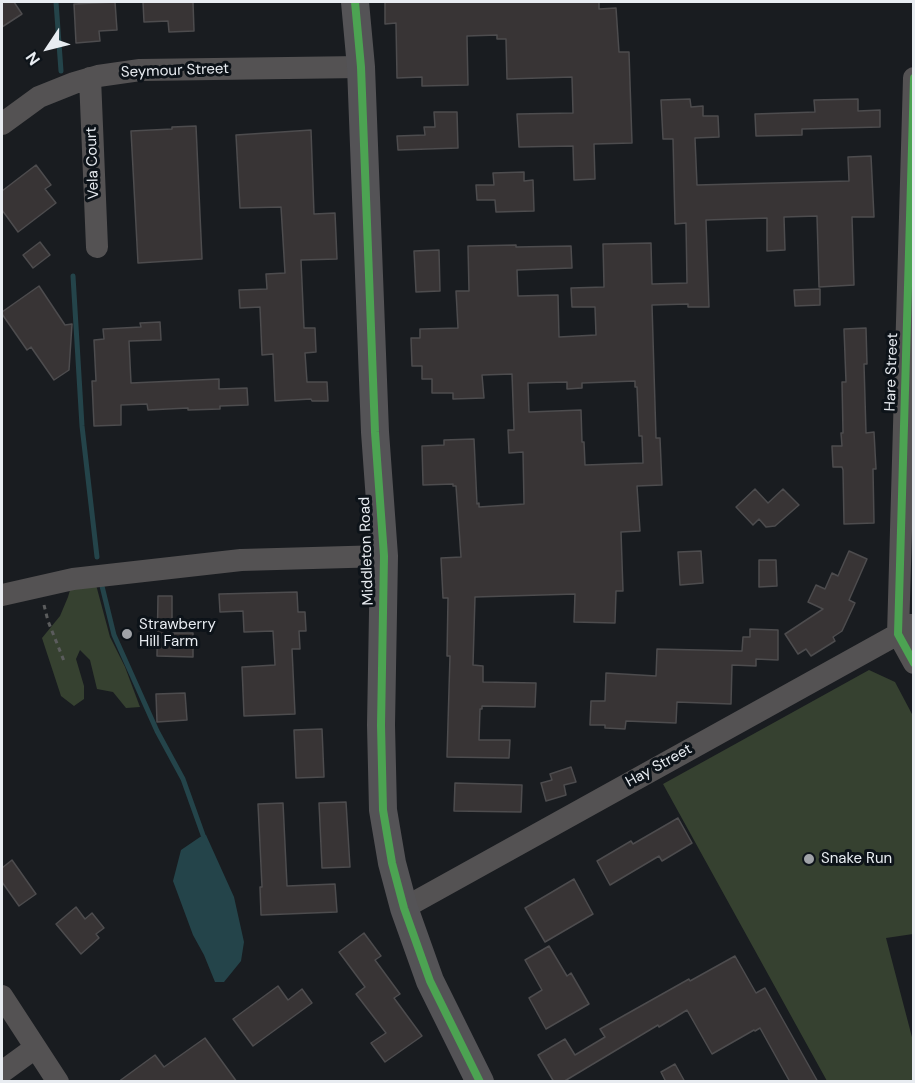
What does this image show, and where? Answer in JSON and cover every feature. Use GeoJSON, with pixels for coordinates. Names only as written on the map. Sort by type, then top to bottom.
{"type":"FeatureCollection","features":[{"type":"Feature","properties":{"kind":"main road","name":"Middleton Road"},"geometry":{"type":"LineString","coordinates":[[355,2],[361,67],[375,432],[384,556],[381,725],[383,810],[392,863],[404,908],[430,981],[480,1082]]}},
{"type":"Feature","properties":{"kind":"street","name":"Seymour Street"},"geometry":{"type":"LineString","coordinates":[[2,124],[39,97],[74,83],[90,78],[140,70],[361,67]]}},
{"type":"Feature","properties":{"kind":"street","name":"Vela Court"},"geometry":{"type":"LineString","coordinates":[[90,78],[97,247]]}},
{"type":"Feature","properties":{"kind":"street","name":"Hare Street"},"geometry":{"type":"LineString","coordinates":[[906,628],[914,78]]}},
{"type":"Feature","properties":{"kind":"street"},"geometry":{"type":"LineString","coordinates":[[2,595],[73,579],[240,560],[384,556]]}},
{"type":"Feature","properties":{"kind":"street"},"geometry":{"type":"LineString","coordinates":[[906,628],[914,663]]}},
{"type":"Feature","properties":{"kind":"street","name":"Hay Street"},"geometry":{"type":"LineString","coordinates":[[404,908],[906,628]]}},
{"type":"Feature","properties":{"kind":"street"},"geometry":{"type":"LineString","coordinates":[[2,996],[58,1082]]}},
{"type":"Feature","properties":{"kind":"street"},"geometry":{"type":"LineString","coordinates":[[2,1072],[35,1048]]}},
{"type":"Feature","properties":{"kind":"path"},"geometry":{"type":"LineString","coordinates":[[39,586],[47,620],[64,661]]}},
{"type":"Feature","properties":{"kind":"green space"},"geometry":{"type":"Polygon","coordinates":[[[95,581],[110,637],[125,667],[140,707],[126,708],[113,692],[97,689],[90,660],[80,650],[76,659],[84,686],[84,699],[74,706],[61,696],[42,638],[60,616],[72,583],[95,581]]]}},
{"type":"Feature","properties":{"kind":"green space","name":"Snake Run"},"geometry":{"type":"Polygon","coordinates":[[[869,670],[895,682],[913,716],[913,934],[886,938],[913,1041],[913,1081],[827,1081],[663,784],[869,670]]]}},
{"type":"Feature","properties":{"kind":"water"},"geometry":{"type":"Polygon","coordinates":[[[206,835],[234,897],[244,942],[241,961],[224,982],[215,982],[193,935],[173,881],[181,850],[206,835]]]}},
{"type":"Feature","properties":{"kind":"building"},"geometry":{"type":"Polygon","coordinates":[[[2,2],[14,2],[22,14],[2,27],[2,2]]]}},
{"type":"Feature","properties":{"kind":"building"},"geometry":{"type":"Polygon","coordinates":[[[115,2],[117,30],[99,31],[100,41],[76,43],[74,4],[115,2]]]}},
{"type":"Feature","properties":{"kind":"building"},"geometry":{"type":"Polygon","coordinates":[[[143,2],[193,2],[194,31],[169,32],[168,21],[144,22],[143,2]]]}},
{"type":"Feature","properties":{"kind":"building"},"geometry":{"type":"Polygon","coordinates":[[[385,2],[599,2],[599,9],[616,8],[619,52],[629,52],[632,143],[594,144],[595,179],[574,180],[573,146],[519,147],[517,114],[573,113],[572,77],[507,79],[506,39],[497,39],[497,35],[467,36],[468,85],[422,86],[422,77],[397,78],[396,23],[385,24],[385,2]]]}},
{"type":"Feature","properties":{"kind":"building"},"geometry":{"type":"Polygon","coordinates":[[[690,99],[691,107],[703,106],[703,116],[718,116],[719,137],[695,138],[697,185],[849,181],[848,157],[871,156],[874,217],[852,217],[854,285],[819,287],[817,216],[784,217],[785,250],[767,251],[767,218],[706,220],[709,307],[688,307],[688,304],[652,305],[656,438],[660,438],[662,485],[637,486],[640,531],[621,532],[623,591],[616,591],[615,623],[574,622],[575,594],[475,597],[473,665],[483,666],[483,682],[536,683],[535,707],[482,706],[480,709],[479,740],[510,740],[509,758],[447,757],[450,656],[447,656],[448,598],[443,598],[441,558],[461,557],[456,486],[453,484],[423,485],[422,446],[444,445],[444,440],[474,439],[479,507],[524,504],[523,452],[509,453],[508,430],[514,430],[512,374],[482,375],[484,398],[453,399],[453,393],[432,393],[432,379],[422,379],[422,366],[412,366],[411,338],[420,338],[420,329],[458,328],[456,291],[469,291],[468,246],[571,246],[572,268],[517,270],[518,296],[558,295],[559,337],[596,335],[595,307],[572,307],[571,288],[604,287],[603,244],[651,243],[652,284],[687,283],[686,223],[675,224],[673,139],[663,139],[661,100],[690,99]],[[635,381],[582,383],[582,388],[567,389],[567,382],[528,383],[529,412],[581,410],[585,465],[643,463],[642,436],[639,436],[637,387],[635,387],[635,381]]]}},
{"type":"Feature","properties":{"kind":"building"},"geometry":{"type":"Polygon","coordinates":[[[858,99],[858,111],[880,110],[880,127],[802,129],[802,135],[756,136],[755,114],[815,112],[814,100],[858,99]]]}},
{"type":"Feature","properties":{"kind":"building"},"geometry":{"type":"Polygon","coordinates":[[[434,112],[457,112],[458,148],[398,150],[397,136],[425,135],[424,127],[435,127],[434,112]]]}},
{"type":"Feature","properties":{"kind":"building"},"geometry":{"type":"Polygon","coordinates":[[[196,126],[202,259],[138,263],[131,131],[196,126]]]}},
{"type":"Feature","properties":{"kind":"building"},"geometry":{"type":"Polygon","coordinates":[[[311,130],[314,214],[335,213],[337,259],[301,260],[304,328],[315,328],[316,352],[305,353],[307,382],[327,382],[328,401],[312,401],[311,399],[275,401],[273,354],[262,355],[260,307],[240,308],[239,290],[267,289],[266,274],[285,273],[281,207],[240,208],[236,135],[311,130]]]}},
{"type":"Feature","properties":{"kind":"building"},"geometry":{"type":"Polygon","coordinates":[[[36,165],[51,185],[45,189],[56,203],[18,232],[2,210],[2,191],[36,165]]]}},
{"type":"Feature","properties":{"kind":"building"},"geometry":{"type":"Polygon","coordinates":[[[524,172],[524,181],[533,180],[534,211],[496,212],[495,200],[477,200],[476,185],[494,185],[493,173],[524,172]]]}},
{"type":"Feature","properties":{"kind":"building"},"geometry":{"type":"Polygon","coordinates":[[[40,242],[50,255],[33,268],[23,255],[40,242]]]}},
{"type":"Feature","properties":{"kind":"building"},"geometry":{"type":"Polygon","coordinates":[[[439,250],[440,291],[416,292],[414,251],[439,250]]]}},
{"type":"Feature","properties":{"kind":"building"},"geometry":{"type":"Polygon","coordinates":[[[39,286],[65,325],[72,324],[69,370],[54,380],[31,347],[27,350],[2,314],[39,286]]]}},
{"type":"Feature","properties":{"kind":"building"},"geometry":{"type":"Polygon","coordinates":[[[820,289],[820,305],[795,306],[794,290],[820,289]]]}},
{"type":"Feature","properties":{"kind":"building"},"geometry":{"type":"Polygon","coordinates":[[[160,322],[161,340],[129,341],[131,383],[219,379],[219,389],[247,388],[248,405],[220,406],[220,409],[148,410],[147,404],[121,405],[121,425],[94,426],[92,381],[96,381],[94,340],[104,339],[103,329],[141,327],[140,323],[160,322]]]}},
{"type":"Feature","properties":{"kind":"building"},"geometry":{"type":"Polygon","coordinates":[[[866,328],[867,364],[864,364],[866,433],[874,432],[876,469],[873,469],[874,523],[844,524],[843,470],[842,467],[833,467],[832,446],[842,446],[842,382],[846,382],[844,329],[866,328]]]}},
{"type":"Feature","properties":{"kind":"building"},"geometry":{"type":"Polygon","coordinates":[[[755,489],[768,503],[783,489],[799,505],[775,526],[766,527],[759,519],[753,525],[736,507],[755,489]]]}},
{"type":"Feature","properties":{"kind":"building"},"geometry":{"type":"Polygon","coordinates":[[[701,551],[703,583],[680,585],[678,552],[701,551]]]}},
{"type":"Feature","properties":{"kind":"building"},"geometry":{"type":"Polygon","coordinates":[[[849,551],[867,559],[849,600],[855,603],[842,631],[833,637],[835,641],[811,656],[806,649],[798,654],[785,634],[823,609],[808,602],[816,585],[825,589],[832,573],[838,576],[849,551]]]}},
{"type":"Feature","properties":{"kind":"building"},"geometry":{"type":"Polygon","coordinates":[[[759,560],[776,560],[777,586],[759,587],[759,560]]]}},
{"type":"Feature","properties":{"kind":"building"},"geometry":{"type":"Polygon","coordinates":[[[297,592],[298,612],[305,612],[306,631],[299,631],[300,649],[292,649],[295,714],[244,716],[242,667],[275,665],[273,631],[244,632],[243,611],[220,612],[219,594],[297,592]]]}},
{"type":"Feature","properties":{"kind":"building"},"geometry":{"type":"Polygon","coordinates":[[[158,596],[172,596],[172,633],[193,633],[193,657],[157,656],[158,596]]]}},
{"type":"Feature","properties":{"kind":"building"},"geometry":{"type":"Polygon","coordinates":[[[750,629],[778,630],[778,660],[756,659],[756,666],[732,665],[731,704],[677,702],[676,723],[626,721],[625,729],[590,725],[591,701],[605,701],[606,673],[656,676],[657,649],[742,651],[743,637],[750,637],[750,629]]]}},
{"type":"Feature","properties":{"kind":"building"},"geometry":{"type":"Polygon","coordinates":[[[185,693],[187,720],[157,722],[156,694],[185,693]]]}},
{"type":"Feature","properties":{"kind":"building"},"geometry":{"type":"Polygon","coordinates":[[[322,729],[324,777],[296,778],[294,730],[322,729]]]}},
{"type":"Feature","properties":{"kind":"building"},"geometry":{"type":"Polygon","coordinates":[[[571,767],[576,782],[564,785],[566,795],[546,801],[541,783],[552,780],[550,774],[571,767]]]}},
{"type":"Feature","properties":{"kind":"building"},"geometry":{"type":"Polygon","coordinates":[[[455,783],[522,785],[521,812],[454,811],[455,783]]]}},
{"type":"Feature","properties":{"kind":"building"},"geometry":{"type":"Polygon","coordinates":[[[346,802],[350,867],[322,868],[319,803],[346,802]]]}},
{"type":"Feature","properties":{"kind":"building"},"geometry":{"type":"Polygon","coordinates":[[[283,803],[287,886],[335,884],[337,912],[261,915],[258,804],[283,803]]]}},
{"type":"Feature","properties":{"kind":"building"},"geometry":{"type":"Polygon","coordinates":[[[678,818],[692,843],[662,861],[659,856],[610,885],[597,861],[631,841],[633,844],[678,818]]]}},
{"type":"Feature","properties":{"kind":"building"},"geometry":{"type":"Polygon","coordinates":[[[12,860],[36,894],[19,906],[2,882],[2,868],[12,860]]]}},
{"type":"Feature","properties":{"kind":"building"},"geometry":{"type":"Polygon","coordinates":[[[574,879],[593,914],[545,942],[525,908],[574,879]]]}},
{"type":"Feature","properties":{"kind":"building"},"geometry":{"type":"Polygon","coordinates":[[[76,907],[85,919],[92,913],[104,928],[96,934],[99,938],[81,954],[56,924],[76,907]]]}},
{"type":"Feature","properties":{"kind":"building"},"geometry":{"type":"Polygon","coordinates":[[[364,933],[381,956],[375,960],[400,994],[394,998],[422,1036],[385,1062],[371,1043],[386,1033],[356,994],[365,987],[339,952],[364,933]]]}},
{"type":"Feature","properties":{"kind":"building"},"geometry":{"type":"Polygon","coordinates":[[[549,946],[567,976],[571,973],[589,1004],[546,1029],[529,998],[542,990],[525,960],[549,946]]]}},
{"type":"Feature","properties":{"kind":"building"},"geometry":{"type":"Polygon","coordinates":[[[735,956],[756,993],[765,988],[818,1082],[790,1082],[760,1028],[712,1054],[687,1010],[563,1082],[554,1082],[538,1055],[565,1039],[575,1055],[605,1037],[600,1029],[735,956]]]}},
{"type":"Feature","properties":{"kind":"building"},"geometry":{"type":"Polygon","coordinates":[[[278,986],[288,1000],[302,989],[312,1003],[253,1046],[233,1019],[278,986]]]}},
{"type":"Feature","properties":{"kind":"building"},"geometry":{"type":"Polygon","coordinates":[[[205,1038],[237,1082],[118,1082],[155,1055],[164,1067],[205,1038]]]}},
{"type":"Feature","properties":{"kind":"building"},"geometry":{"type":"Polygon","coordinates":[[[675,1064],[685,1082],[666,1082],[661,1072],[675,1064]]]}},
{"type":"Feature","properties":{"kind":"waterway"},"geometry":{"type":"LineString","coordinates":[[56,2],[61,71]]}},
{"type":"Feature","properties":{"kind":"waterway"},"geometry":{"type":"LineString","coordinates":[[73,276],[82,426],[97,557]]}},
{"type":"Feature","properties":{"kind":"waterway"},"geometry":{"type":"LineString","coordinates":[[102,586],[114,635],[157,731],[183,779],[203,835]]}},
{"type":"Feature","properties":{"kind":"cycle path"},"geometry":{"type":"LineString","coordinates":[[355,2],[361,67],[375,432],[384,556],[381,725],[383,810],[392,863],[404,908],[430,981],[480,1082]]}},
{"type":"Feature","properties":{"kind":"cycle path"},"geometry":{"type":"LineString","coordinates":[[914,78],[898,634],[914,663]]}},
{"type":"Feature","properties":{"kind":"place","name":"Strawberry Hill Farm"},"geometry":{"type":"Point","coordinates":[127,634]}},
{"type":"Feature","properties":{"kind":"place","name":"Snake Run"},"geometry":{"type":"Point","coordinates":[809,859]}}]}
